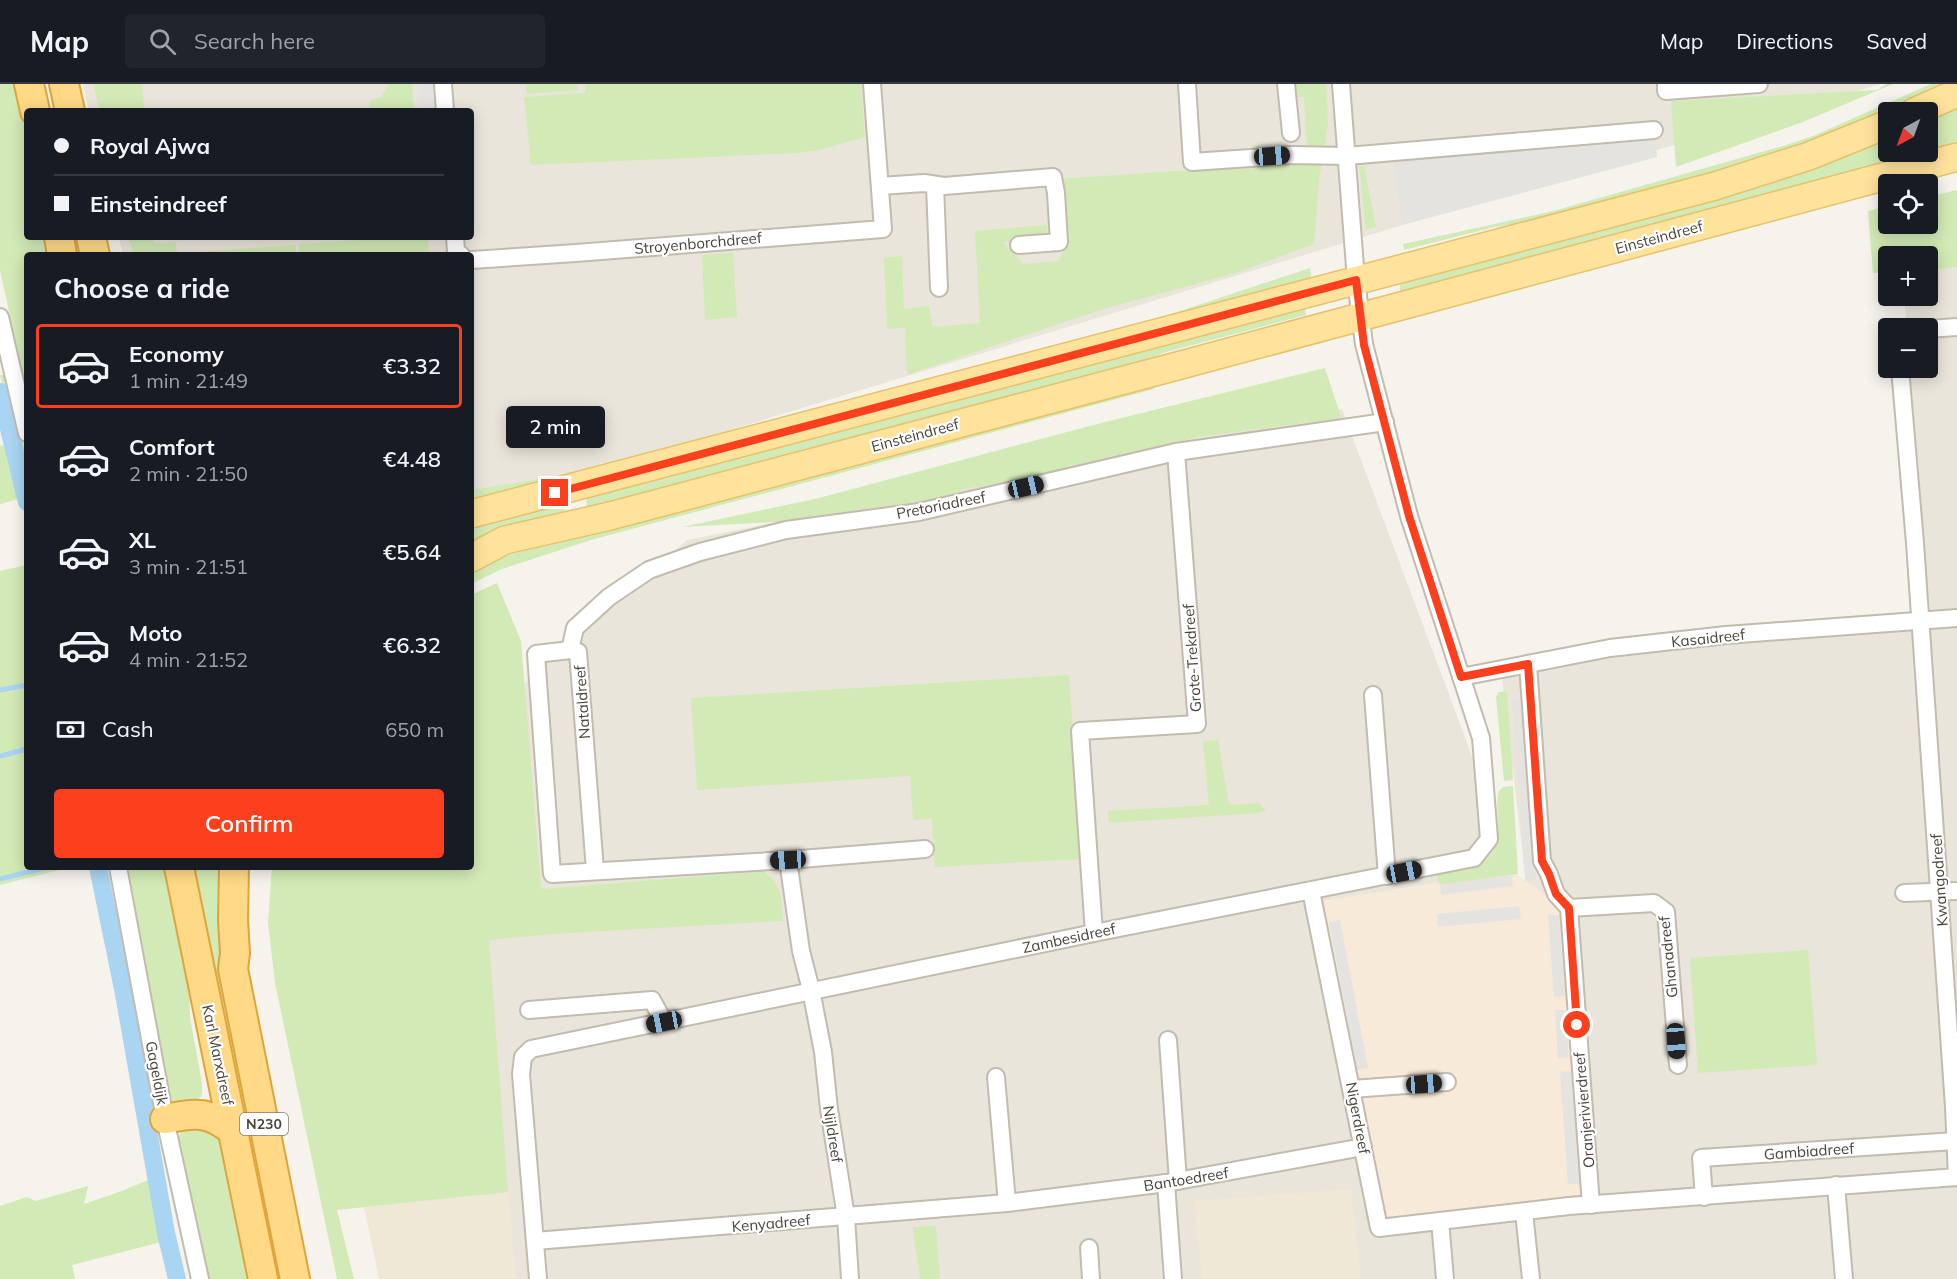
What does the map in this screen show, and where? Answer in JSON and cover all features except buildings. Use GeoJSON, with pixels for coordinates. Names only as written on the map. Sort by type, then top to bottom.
{"type":"FeatureCollection","features":[{"type":"Feature","properties":{"kind":"highway"},"geometry":{"type":"LineString","coordinates":[[29,84],[34,108]]}},
{"type":"Feature","properties":{"kind":"highway"},"geometry":{"type":"LineString","coordinates":[[64,84],[69,108]]}},
{"type":"Feature","properties":{"kind":"highway","name":"Karl Marxdreef"},"geometry":{"type":"LineString","coordinates":[[180,870],[263,1279]]}},
{"type":"Feature","properties":{"kind":"highway","name":"Karl Marxdreef"},"geometry":{"type":"LineString","coordinates":[[234,870],[235,953],[233,969],[295,1279]]}},
{"type":"Feature","properties":{"kind":"highway"},"geometry":{"type":"LineString","coordinates":[[179,1116],[211,1092],[220,1064]]}},
{"type":"Feature","properties":{"kind":"highway"},"geometry":{"type":"LineString","coordinates":[[179,1116],[223,1122],[235,1133]]}},
{"type":"Feature","properties":{"kind":"main road"},"geometry":{"type":"LineString","coordinates":[[1937,102],[1957,93]]}},
{"type":"Feature","properties":{"kind":"main road"},"geometry":{"type":"LineString","coordinates":[[474,513],[1715,186],[1809,156],[1878,128]]}},
{"type":"Feature","properties":{"kind":"main road","name":"Einsteindreef"},"geometry":{"type":"LineString","coordinates":[[474,556],[504,540],[622,513],[1361,318],[1957,157]]}},
{"type":"Feature","properties":{"kind":"street"},"geometry":{"type":"LineString","coordinates":[[443,84],[445,108]]}},
{"type":"Feature","properties":{"kind":"street"},"geometry":{"type":"LineString","coordinates":[[872,84],[880,186],[924,183],[944,186],[1053,177],[1059,242],[1019,245]]}},
{"type":"Feature","properties":{"kind":"street"},"geometry":{"type":"LineString","coordinates":[[1187,84],[1192,162],[1292,154],[1347,156],[1654,130]]}},
{"type":"Feature","properties":{"kind":"street"},"geometry":{"type":"LineString","coordinates":[[1286,84],[1291,133]]}},
{"type":"Feature","properties":{"kind":"street"},"geometry":{"type":"LineString","coordinates":[[1341,84],[1356,280],[1364,345],[1409,516],[1461,677]]}},
{"type":"Feature","properties":{"kind":"street"},"geometry":{"type":"LineString","coordinates":[[1666,84],[1666,91],[1759,84]]}},
{"type":"Feature","properties":{"kind":"street"},"geometry":{"type":"LineString","coordinates":[[935,185],[939,288]]}},
{"type":"Feature","properties":{"kind":"street","name":"Stroyenborchdreef"},"geometry":{"type":"LineString","coordinates":[[474,260],[576,254],[883,229],[880,186]]}},
{"type":"Feature","properties":{"kind":"street"},"geometry":{"type":"LineString","coordinates":[[0,317],[24,420]]}},
{"type":"Feature","properties":{"kind":"street"},"geometry":{"type":"LineString","coordinates":[[1938,328],[1957,327]]}},
{"type":"Feature","properties":{"kind":"street","name":"Kwangodreef"},"geometry":{"type":"LineString","coordinates":[[1901,378],[1915,543],[1957,1177]]}},
{"type":"Feature","properties":{"kind":"street","name":"Pretoriadreef"},"geometry":{"type":"LineString","coordinates":[[570,650],[575,628],[609,597],[650,570],[700,552],[786,530],[919,512],[1176,452],[1386,422]]}},
{"type":"Feature","properties":{"kind":"street","name":"Grote-Trekdreef"},"geometry":{"type":"LineString","coordinates":[[1094,933],[1080,731],[1197,724],[1176,452]]}},
{"type":"Feature","properties":{"kind":"street","name":"Kasaidreef"},"geometry":{"type":"LineString","coordinates":[[1461,677],[1606,649],[1715,636],[1957,618]]}},
{"type":"Feature","properties":{"kind":"street","name":"Nataldreef"},"geometry":{"type":"LineString","coordinates":[[570,650],[578,652],[595,870],[552,874],[536,654],[570,650]]}},
{"type":"Feature","properties":{"kind":"street"},"geometry":{"type":"LineString","coordinates":[[1528,664],[1542,861],[1556,894],[1569,908]]}},
{"type":"Feature","properties":{"kind":"street","name":"Zambesidreef"},"geometry":{"type":"LineString","coordinates":[[535,1241],[520,1074],[523,1057],[531,1049],[811,990],[1474,858],[1489,840],[1486,798],[1481,738],[1461,677]]}},
{"type":"Feature","properties":{"kind":"street"},"geometry":{"type":"LineString","coordinates":[[1373,695],[1387,876]]}},
{"type":"Feature","properties":{"kind":"street"},"geometry":{"type":"LineString","coordinates":[[595,870],[788,860],[925,849]]}},
{"type":"Feature","properties":{"kind":"street","name":"Nijldreef"},"geometry":{"type":"LineString","coordinates":[[788,860],[801,951],[823,1052],[829,1109],[846,1217],[850,1279]]}},
{"type":"Feature","properties":{"kind":"street","name":"Gageldijk"},"geometry":{"type":"LineString","coordinates":[[119,870],[179,1116],[200,1279]]}},
{"type":"Feature","properties":{"kind":"street","name":"Nigerdreef"},"geometry":{"type":"LineString","coordinates":[[1311,891],[1379,1228],[1440,1221]]}},
{"type":"Feature","properties":{"kind":"street"},"geometry":{"type":"LineString","coordinates":[[1904,893],[1957,891]]}},
{"type":"Feature","properties":{"kind":"street","name":"Ghanadreef"},"geometry":{"type":"LineString","coordinates":[[1569,908],[1654,903],[1666,912],[1678,1065]]}},
{"type":"Feature","properties":{"kind":"street","name":"Oranjerivierdreef"},"geometry":{"type":"LineString","coordinates":[[1569,908],[1591,1205]]}},
{"type":"Feature","properties":{"kind":"street"},"geometry":{"type":"LineString","coordinates":[[529,1010],[652,1000],[664,1022]]}},
{"type":"Feature","properties":{"kind":"street"},"geometry":{"type":"LineString","coordinates":[[1168,1040],[1173,1279]]}},
{"type":"Feature","properties":{"kind":"street"},"geometry":{"type":"LineString","coordinates":[[996,1077],[1007,1203]]}},
{"type":"Feature","properties":{"kind":"street"},"geometry":{"type":"LineString","coordinates":[[1352,1089],[1448,1082]]}},
{"type":"Feature","properties":{"kind":"street","name":"Gambiadreef"},"geometry":{"type":"LineString","coordinates":[[1704,1197],[1701,1158],[1955,1142]]}},
{"type":"Feature","properties":{"kind":"street","name":"Bantoedreef"},"geometry":{"type":"LineString","coordinates":[[1007,1203],[1172,1182],[1363,1147]]}},
{"type":"Feature","properties":{"kind":"street"},"geometry":{"type":"LineString","coordinates":[[1445,1279],[1440,1221],[1591,1205],[1957,1177]]}},
{"type":"Feature","properties":{"kind":"street"},"geometry":{"type":"LineString","coordinates":[[1836,1185],[1844,1279]]}},
{"type":"Feature","properties":{"kind":"street","name":"Kenyadreef"},"geometry":{"type":"LineString","coordinates":[[535,1241],[1007,1203]]}},
{"type":"Feature","properties":{"kind":"street"},"geometry":{"type":"LineString","coordinates":[[1524,1212],[1531,1279]]}},
{"type":"Feature","properties":{"kind":"street"},"geometry":{"type":"LineString","coordinates":[[535,1241],[538,1279]]}},
{"type":"Feature","properties":{"kind":"street"},"geometry":{"type":"LineString","coordinates":[[1089,1248],[1091,1279]]}},
{"type":"Feature","properties":{"kind":"shaded area"},"geometry":{"type":"Polygon","coordinates":[[[83,84],[1881,84],[1383,231],[474,508],[474,252],[122,252],[120,240],[474,240],[474,108],[88,108],[83,84]]]}},
{"type":"Feature","properties":{"kind":"shaded area"},"geometry":{"type":"Polygon","coordinates":[[[419,84],[434,84],[436,108],[421,108],[419,84]]]}},
{"type":"Feature","properties":{"kind":"shaded area"},"geometry":{"type":"Polygon","coordinates":[[[1655,134],[1657,157],[1402,225],[1393,156],[1655,134]]]}},
{"type":"Feature","properties":{"kind":"shaded area"},"geometry":{"type":"Polygon","coordinates":[[[1957,219],[1957,1279],[508,1279],[415,956],[469,870],[474,870],[474,727],[687,540],[1342,409],[1465,737],[1511,871],[1321,902],[1554,900],[1526,882],[1501,669],[1930,609],[1911,378],[1938,378],[1938,318],[1906,318],[1905,306],[1938,306],[1938,246],[1936,246],[1957,219]]]}},
{"type":"Feature","properties":{"kind":"shaded area"},"geometry":{"type":"Polygon","coordinates":[[[1512,698],[1523,698],[1536,880],[1525,881],[1512,698]]]}},
{"type":"Feature","properties":{"kind":"shaded area"},"geometry":{"type":"Polygon","coordinates":[[[1511,871],[1554,900],[1561,909],[1582,1199],[1384,1220],[1321,901],[1511,871]]]}},
{"type":"Feature","properties":{"kind":"shaded area"},"geometry":{"type":"Polygon","coordinates":[[[1511,875],[1513,886],[1441,895],[1440,885],[1511,875]]]}},
{"type":"Feature","properties":{"kind":"shaded area"},"geometry":{"type":"Polygon","coordinates":[[[1519,906],[1521,919],[1438,927],[1437,914],[1519,906]]]}},
{"type":"Feature","properties":{"kind":"shaded area"},"geometry":{"type":"Polygon","coordinates":[[[1548,915],[1559,915],[1565,996],[1554,997],[1548,915]]]}},
{"type":"Feature","properties":{"kind":"shaded area"},"geometry":{"type":"Polygon","coordinates":[[[1340,920],[1368,1068],[1357,1070],[1329,922],[1340,920]]]}},
{"type":"Feature","properties":{"kind":"shaded area"},"geometry":{"type":"Polygon","coordinates":[[[1555,1010],[1566,1010],[1569,1058],[1558,1058],[1555,1010]]]}},
{"type":"Feature","properties":{"kind":"shaded area"},"geometry":{"type":"Polygon","coordinates":[[[1571,1071],[1579,1184],[1568,1184],[1560,1072],[1571,1071]]]}},
{"type":"Feature","properties":{"kind":"shaded area"},"geometry":{"type":"Polygon","coordinates":[[[1351,1189],[1361,1279],[1202,1279],[1194,1201],[1351,1189]]]}},
{"type":"Feature","properties":{"kind":"shaded area"},"geometry":{"type":"Polygon","coordinates":[[[508,1192],[516,1279],[379,1279],[364,1207],[508,1192]]]}},
{"type":"Feature","properties":{"kind":"green space"},"geometry":{"type":"Polygon","coordinates":[[[0,84],[18,84],[24,116],[24,240],[48,240],[50,252],[24,252],[24,380],[0,270],[0,84]]]}},
{"type":"Feature","properties":{"kind":"green space"},"geometry":{"type":"Polygon","coordinates":[[[94,84],[142,84],[144,108],[98,108],[94,84]]]}},
{"type":"Feature","properties":{"kind":"green space"},"geometry":{"type":"Polygon","coordinates":[[[389,84],[412,84],[414,108],[370,108],[371,100],[381,97],[389,84]]]}},
{"type":"Feature","properties":{"kind":"green space"},"geometry":{"type":"Polygon","coordinates":[[[526,84],[577,84],[578,90],[527,94],[526,84]]]}},
{"type":"Feature","properties":{"kind":"green space"},"geometry":{"type":"Polygon","coordinates":[[[585,84],[861,84],[865,137],[819,150],[798,153],[531,165],[524,97],[585,93],[585,84]]]}},
{"type":"Feature","properties":{"kind":"green space"},"geometry":{"type":"Polygon","coordinates":[[[1291,84],[1326,84],[1328,125],[1319,180],[1314,244],[1236,273],[1103,309],[907,375],[905,328],[887,329],[884,258],[902,256],[904,309],[929,306],[933,327],[980,323],[975,231],[1047,225],[1047,238],[1004,242],[1023,264],[1059,261],[1063,249],[1059,179],[1308,162],[1304,97],[1292,97],[1291,84]]]}},
{"type":"Feature","properties":{"kind":"green space"},"geometry":{"type":"Polygon","coordinates":[[[1887,84],[1893,84],[1803,122],[1676,167],[1671,101],[1877,90],[1887,84]]]}},
{"type":"Feature","properties":{"kind":"green space"},"geometry":{"type":"Polygon","coordinates":[[[1931,84],[1957,85],[1916,102],[1890,102],[1931,84]]]}},
{"type":"Feature","properties":{"kind":"green space"},"geometry":{"type":"Polygon","coordinates":[[[1957,106],[1957,149],[1938,154],[1938,115],[1957,106]]]}},
{"type":"Feature","properties":{"kind":"green space"},"geometry":{"type":"Polygon","coordinates":[[[1878,107],[1878,118],[1815,144],[1554,219],[1495,227],[1404,250],[1403,244],[1553,211],[1813,136],[1878,107]]]}},
{"type":"Feature","properties":{"kind":"green space"},"geometry":{"type":"Polygon","coordinates":[[[1878,140],[1878,162],[1908,162],[1400,298],[1400,284],[1878,140]]]}},
{"type":"Feature","properties":{"kind":"green space"},"geometry":{"type":"Polygon","coordinates":[[[1364,165],[1376,227],[1366,230],[1359,166],[1364,165]]]}},
{"type":"Feature","properties":{"kind":"green space"},"geometry":{"type":"Polygon","coordinates":[[[1957,190],[1957,267],[1938,269],[1938,246],[1878,246],[1878,273],[1873,273],[1868,211],[1878,208],[1878,234],[1938,234],[1938,195],[1957,190]]]}},
{"type":"Feature","properties":{"kind":"green space"},"geometry":{"type":"Polygon","coordinates":[[[129,240],[154,240],[154,243],[176,242],[177,252],[133,252],[129,240]]]}},
{"type":"Feature","properties":{"kind":"green space"},"geometry":{"type":"Polygon","coordinates":[[[357,240],[428,240],[429,252],[299,252],[299,244],[357,240]]]}},
{"type":"Feature","properties":{"kind":"green space"},"geometry":{"type":"Polygon","coordinates":[[[296,245],[296,252],[197,252],[296,245]]]}},
{"type":"Feature","properties":{"kind":"green space"},"geometry":{"type":"Polygon","coordinates":[[[733,253],[737,317],[705,320],[702,255],[733,253]]]}},
{"type":"Feature","properties":{"kind":"green space"},"geometry":{"type":"Polygon","coordinates":[[[1310,268],[1312,282],[772,429],[717,434],[1165,316],[1310,268]]]}},
{"type":"Feature","properties":{"kind":"green space"},"geometry":{"type":"Polygon","coordinates":[[[1304,305],[1306,315],[1166,352],[1098,378],[583,516],[587,506],[586,497],[1304,305]]]}},
{"type":"Feature","properties":{"kind":"green space"},"geometry":{"type":"Polygon","coordinates":[[[1325,368],[1348,438],[1332,438],[1311,422],[1205,436],[1070,466],[1037,476],[965,489],[936,499],[775,522],[682,527],[819,498],[1101,423],[1325,368]]]}},
{"type":"Feature","properties":{"kind":"green space"},"geometry":{"type":"Polygon","coordinates":[[[0,375],[4,375],[8,381],[24,447],[24,476],[0,375]]]}},
{"type":"Feature","properties":{"kind":"green space"},"geometry":{"type":"Polygon","coordinates":[[[1158,377],[1154,389],[591,540],[502,569],[474,583],[474,566],[563,538],[1158,377]]]}},
{"type":"Feature","properties":{"kind":"green space"},"geometry":{"type":"Polygon","coordinates":[[[13,443],[24,498],[0,504],[0,446],[13,443]]]}},
{"type":"Feature","properties":{"kind":"green space"},"geometry":{"type":"Polygon","coordinates":[[[556,476],[559,484],[474,505],[474,490],[556,476]]]}},
{"type":"Feature","properties":{"kind":"green space"},"geometry":{"type":"Polygon","coordinates":[[[570,502],[564,511],[557,514],[494,531],[474,541],[474,525],[570,502]]]}},
{"type":"Feature","properties":{"kind":"green space"},"geometry":{"type":"Polygon","coordinates":[[[24,566],[24,870],[59,870],[0,885],[0,571],[24,566]]]}},
{"type":"Feature","properties":{"kind":"green space"},"geometry":{"type":"Polygon","coordinates":[[[497,583],[521,641],[541,887],[544,889],[764,871],[775,883],[780,893],[783,921],[552,934],[489,940],[508,1192],[337,1210],[354,1279],[337,1279],[275,983],[268,923],[272,870],[474,870],[474,594],[497,583]]]}},
{"type":"Feature","properties":{"kind":"green space"},"geometry":{"type":"Polygon","coordinates":[[[1069,675],[1082,859],[935,867],[932,819],[913,820],[910,776],[697,790],[691,698],[1069,675]]]}},
{"type":"Feature","properties":{"kind":"green space"},"geometry":{"type":"Polygon","coordinates":[[[1507,691],[1513,780],[1504,781],[1496,697],[1499,692],[1507,691]]]}},
{"type":"Feature","properties":{"kind":"green space"},"geometry":{"type":"Polygon","coordinates":[[[1218,740],[1229,805],[1259,803],[1266,810],[1259,813],[1109,823],[1108,811],[1209,805],[1203,741],[1218,740]]]}},
{"type":"Feature","properties":{"kind":"green space"},"geometry":{"type":"Polygon","coordinates":[[[1513,786],[1518,874],[1440,885],[1437,874],[1472,867],[1489,858],[1497,839],[1499,791],[1503,787],[1513,786]]]}},
{"type":"Feature","properties":{"kind":"green space"},"geometry":{"type":"Polygon","coordinates":[[[129,870],[169,870],[189,970],[190,1018],[202,1083],[202,1095],[196,1102],[178,1108],[170,1102],[129,870]]]}},
{"type":"Feature","properties":{"kind":"green space"},"geometry":{"type":"Polygon","coordinates":[[[189,870],[223,870],[288,1279],[272,1279],[189,870]]]}},
{"type":"Feature","properties":{"kind":"green space"},"geometry":{"type":"Polygon","coordinates":[[[1808,950],[1817,1065],[1698,1073],[1690,958],[1808,950]]]}},
{"type":"Feature","properties":{"kind":"green space"},"geometry":{"type":"Polygon","coordinates":[[[199,1123],[225,1141],[253,1279],[207,1279],[177,1140],[185,1125],[199,1123]]]}},
{"type":"Feature","properties":{"kind":"green space"},"geometry":{"type":"Polygon","coordinates":[[[158,1176],[173,1239],[72,1265],[75,1279],[0,1279],[0,1206],[27,1197],[36,1201],[88,1186],[84,1204],[158,1176]]]}},
{"type":"Feature","properties":{"kind":"green space"},"geometry":{"type":"Polygon","coordinates":[[[936,1226],[940,1279],[920,1279],[913,1227],[936,1226]]]}},
{"type":"Feature","properties":{"kind":"waterway"},"geometry":{"type":"LineString","coordinates":[[0,392],[24,490]]}},
{"type":"Feature","properties":{"kind":"waterway"},"geometry":{"type":"LineString","coordinates":[[0,690],[24,686]]}},
{"type":"Feature","properties":{"kind":"waterway"},"geometry":{"type":"LineString","coordinates":[[0,756],[24,750]]}},
{"type":"Feature","properties":{"kind":"waterway"},"geometry":{"type":"LineString","coordinates":[[0,879],[36,870]]}},
{"type":"Feature","properties":{"kind":"waterway"},"geometry":{"type":"LineString","coordinates":[[99,870],[124,994],[166,1233],[177,1279]]}},
{"type":"Feature","properties":{"kind":"route"},"geometry":{"type":"LineString","coordinates":[[555,493],[1356,280],[1364,345],[1409,516],[1461,677],[1528,664],[1542,861],[1556,894],[1569,908],[1577,1025]]}}]}
